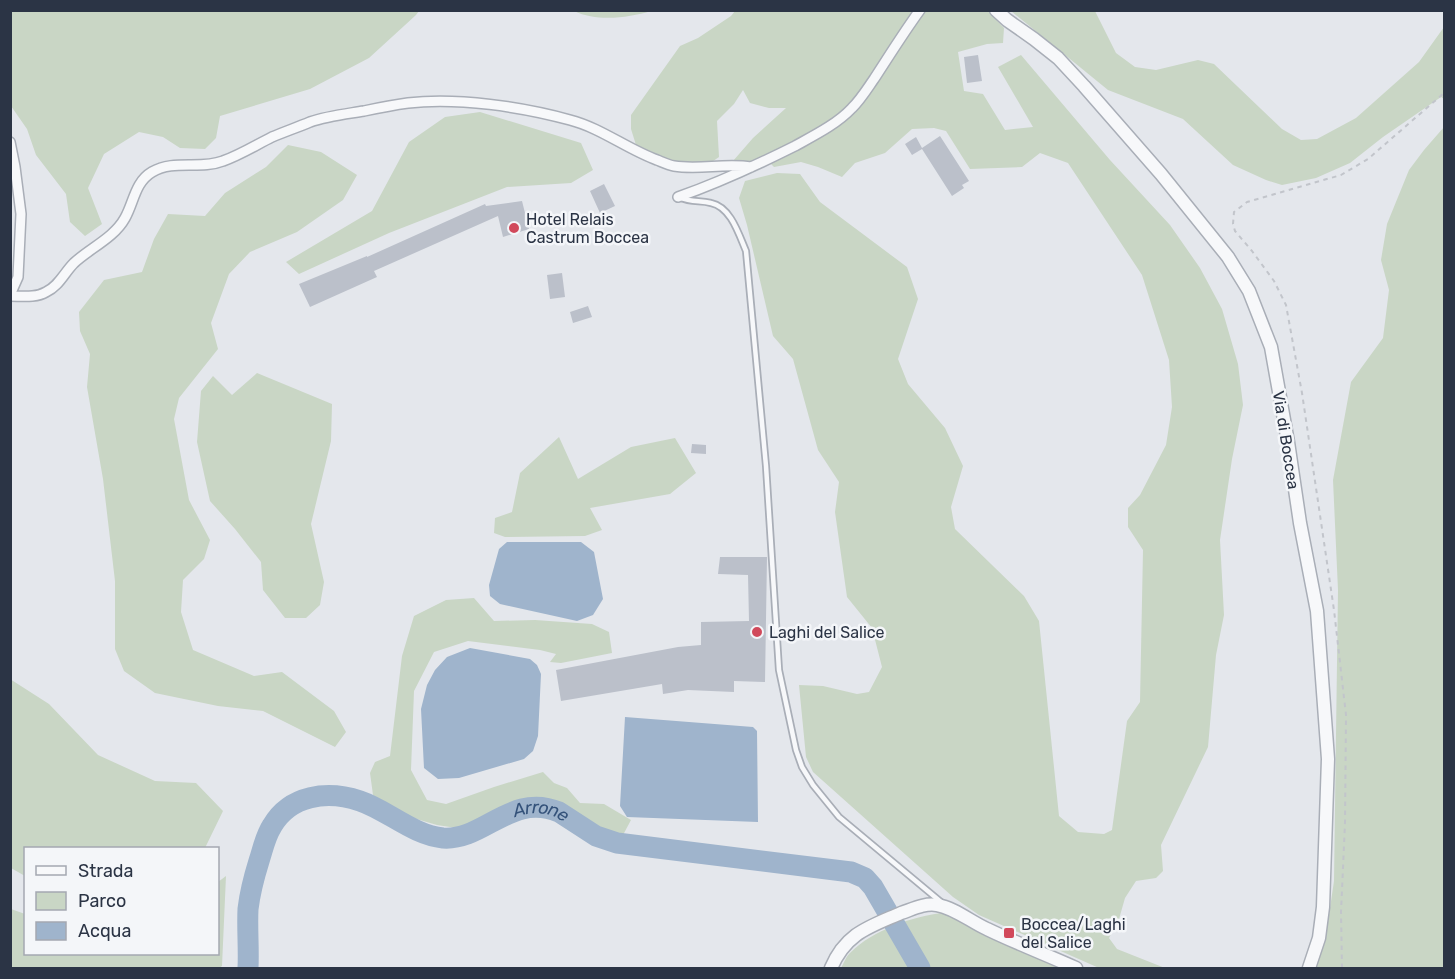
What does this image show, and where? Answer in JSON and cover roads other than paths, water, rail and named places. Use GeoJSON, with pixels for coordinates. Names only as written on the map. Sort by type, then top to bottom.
{"type":"FeatureCollection","features":[{"type":"Feature","properties":{"kind":"street"},"geometry":{"type":"LineString","coordinates":[[678,197],[751,167],[810,138],[837,121],[859,100],[920,10]]}},
{"type":"Feature","properties":{"kind":"street","name":"Via di Boccea"},"geometry":{"type":"LineString","coordinates":[[996,10],[1058,58],[1161,174],[1228,257],[1249,291],[1271,347],[1317,611],[1328,749],[1323,907],[1319,938],[1309,969]]}},
{"type":"Feature","properties":{"kind":"street"},"geometry":{"type":"LineString","coordinates":[[10,142],[21,214],[18,277],[10,295],[38,295],[52,289],[74,263],[115,231],[125,220],[136,190],[152,172],[177,165],[214,164],[225,161],[272,137],[312,122],[388,107],[426,102],[462,101],[519,109],[572,120],[643,155],[672,166],[738,165],[751,167]]}},
{"type":"Feature","properties":{"kind":"street"},"geometry":{"type":"LineString","coordinates":[[831,969],[844,946],[866,928],[920,906],[932,904],[947,908],[1076,969]]}},
{"type":"Feature","properties":{"kind":"lane"},"geometry":{"type":"LineString","coordinates":[[678,197],[689,202],[712,203],[722,207],[735,224],[746,251],[766,466],[779,670],[796,750],[802,767],[817,791],[840,816],[947,908]]}},
{"type":"Feature","properties":{"kind":"water"},"geometry":{"type":"Polygon","coordinates":[[[507,542],[581,542],[594,552],[603,599],[593,615],[577,621],[500,604],[490,596],[489,585],[499,549],[507,542]]]}},
{"type":"Feature","properties":{"kind":"water"},"geometry":{"type":"Polygon","coordinates":[[[470,648],[530,659],[537,665],[541,674],[538,736],[533,751],[524,759],[459,778],[438,779],[424,768],[421,709],[427,685],[435,670],[447,657],[470,648]]]}},
{"type":"Feature","properties":{"kind":"water"},"geometry":{"type":"Polygon","coordinates":[[[625,717],[753,727],[757,731],[758,822],[627,817],[620,806],[625,717]]]}},
{"type":"Feature","properties":{"kind":"waterway","name":"Arrone"},"geometry":{"type":"LineString","coordinates":[[248,968],[249,903],[255,873],[268,834],[289,807],[310,798],[322,796],[360,801],[421,832],[443,838],[458,837],[472,832],[512,812],[542,807],[559,812],[596,836],[617,843],[851,872],[865,878],[873,887],[920,968]]}},
{"type":"Feature","properties":{"kind":"place","name":"Hotel Relais Castrum Boccea"},"geometry":{"type":"Point","coordinates":[514,228]}},
{"type":"Feature","properties":{"kind":"place","name":"Laghi del Salice"},"geometry":{"type":"Point","coordinates":[757,632]}},
{"type":"Feature","properties":{"kind":"place","name":"Boccea/Laghi del Salice"},"geometry":{"type":"Point","coordinates":[1009,933]}}]}
